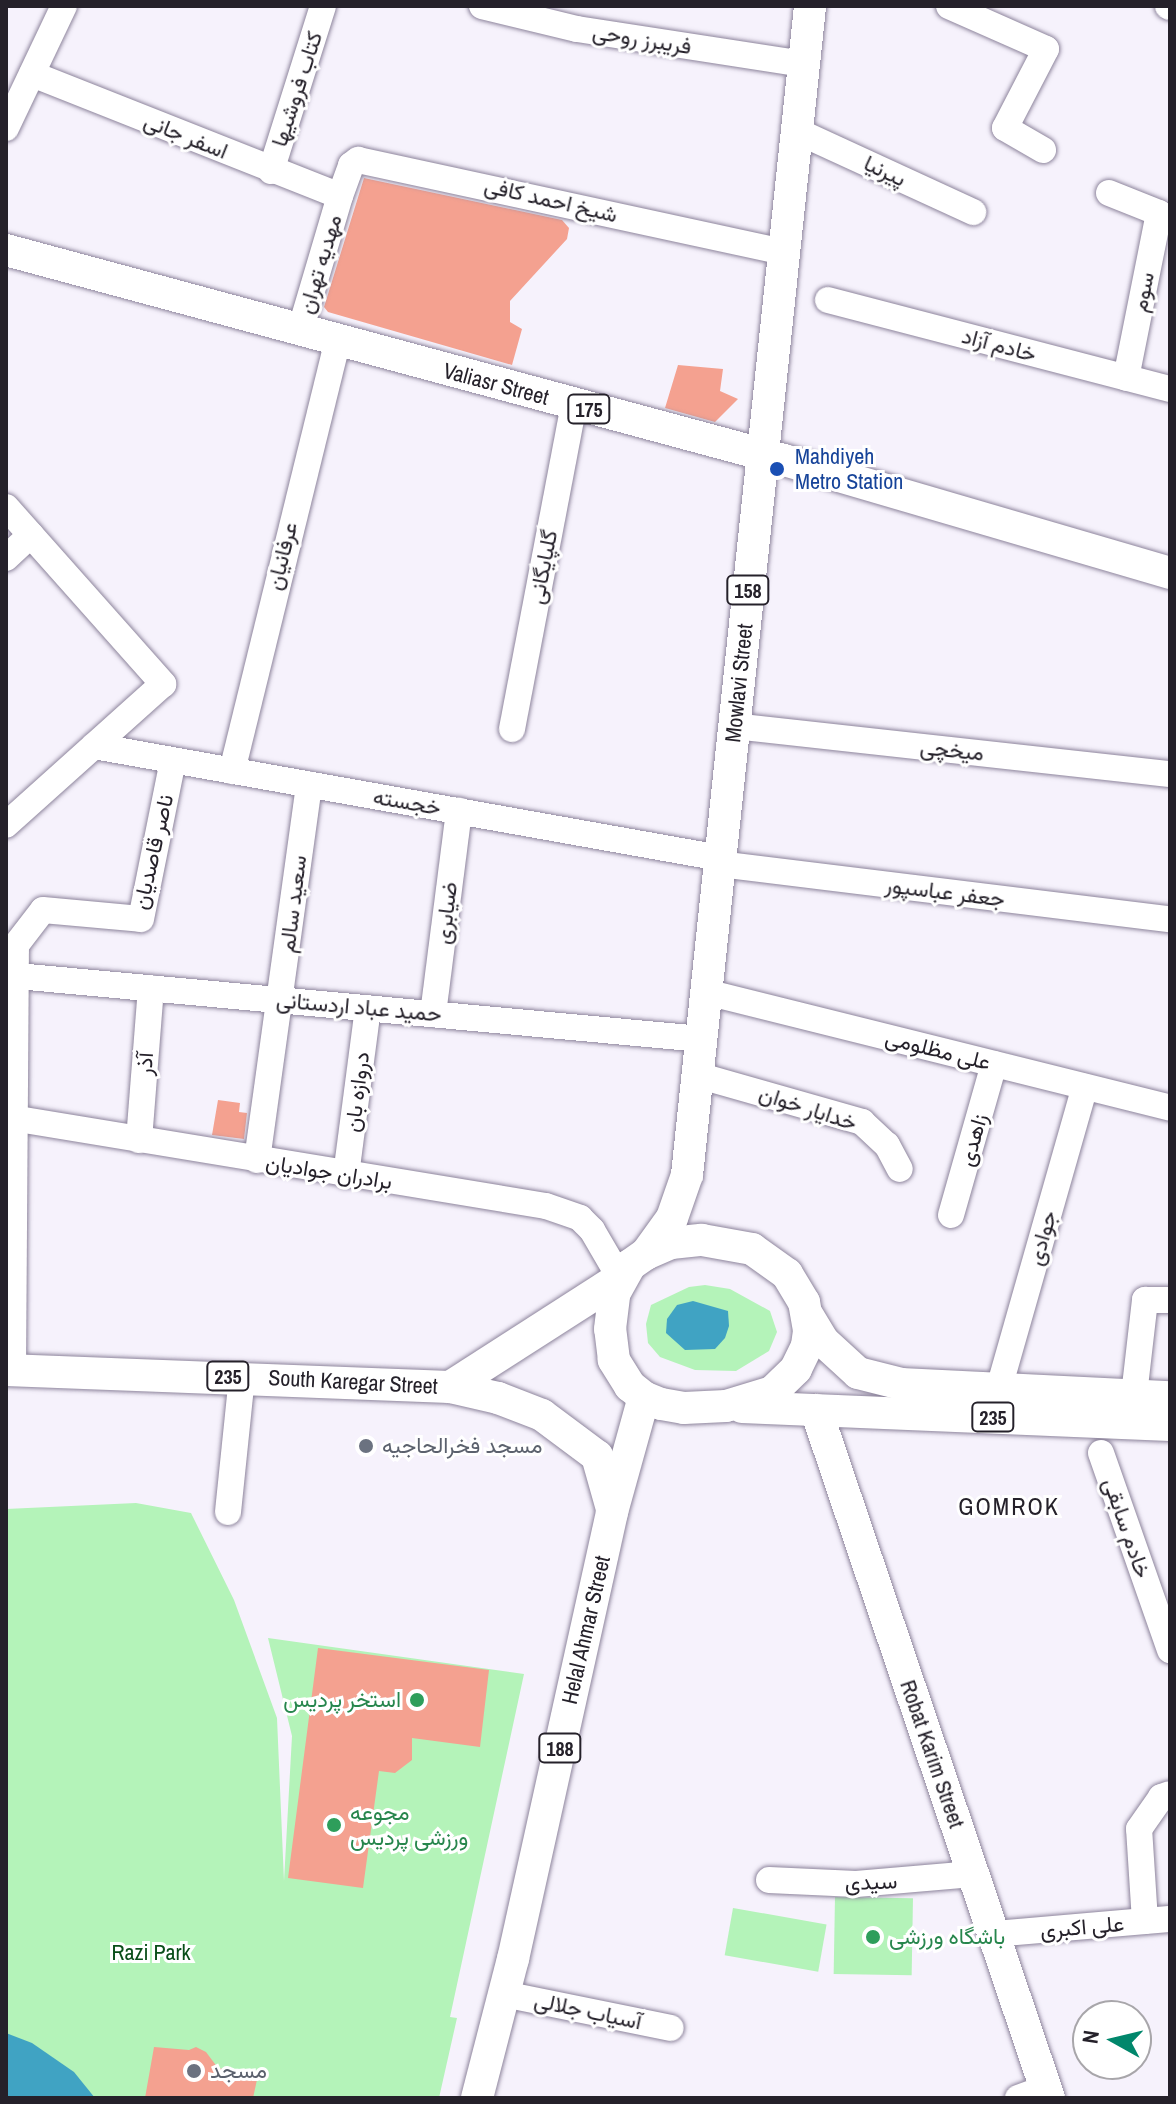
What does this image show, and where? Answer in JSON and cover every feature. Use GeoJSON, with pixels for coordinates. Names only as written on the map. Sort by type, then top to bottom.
{"type":"FeatureCollection","features":[{"type":"Feature","properties":{"kind":"main road","name":"Mowlavi Street"},"geometry":{"type":"LineString","coordinates":[[646,1254],[680,1202],[687,1175],[810,6]]}},
{"type":"Feature","properties":{"kind":"main road","name":"Valiasr Street"},"geometry":{"type":"LineString","coordinates":[[6,250],[337,342],[763,454],[1170,573]]}},
{"type":"Feature","properties":{"kind":"main road"},"geometry":{"type":"LineString","coordinates":[[702,1240],[752,1249],[771,1259],[801,1294],[808,1316],[807,1346],[784,1382],[772,1392],[726,1406],[684,1408],[644,1397],[630,1386],[614,1360],[610,1311],[620,1278],[646,1254],[671,1243],[702,1240]]}},
{"type":"Feature","properties":{"kind":"main road","name":"South Karegar Street"},"geometry":{"type":"LineString","coordinates":[[9,1370],[242,1376],[450,1387],[620,1278]]}},
{"type":"Feature","properties":{"kind":"main road","name":"235"},"geometry":{"type":"LineString","coordinates":[[808,1316],[823,1341],[858,1373],[901,1384],[1170,1397]]}},
{"type":"Feature","properties":{"kind":"main road"},"geometry":{"type":"LineString","coordinates":[[450,1387],[498,1398],[542,1415],[597,1456],[612,1512]]}},
{"type":"Feature","properties":{"kind":"main road","name":"Helal Ahmar Street"},"geometry":{"type":"LineString","coordinates":[[477,2098],[504,1994],[612,1512],[644,1397]]}},
{"type":"Feature","properties":{"kind":"main road","name":"235"},"geometry":{"type":"LineString","coordinates":[[726,1406],[1170,1425]]}},
{"type":"Feature","properties":{"kind":"main road","name":"Robat Karim Street"},"geometry":{"type":"LineString","coordinates":[[816,1410],[994,1934],[1038,2095]]}},
{"type":"Feature","properties":{"kind":"street"},"geometry":{"type":"LineString","coordinates":[[6,128],[64,6]]}},
{"type":"Feature","properties":{"kind":"street","name":"کتاب فروشیها"},"geometry":{"type":"LineString","coordinates":[[271,171],[323,6]]}},
{"type":"Feature","properties":{"kind":"street","name":"فریبرز روحی"},"geometry":{"type":"LineString","coordinates":[[482,6],[577,29],[804,64]]}},
{"type":"Feature","properties":{"kind":"street"},"geometry":{"type":"LineString","coordinates":[[949,6],[1046,49],[1005,128],[1043,150]]}},
{"type":"Feature","properties":{"kind":"street","name":"اسفر جانی"},"geometry":{"type":"LineString","coordinates":[[32,74],[340,196]]}},
{"type":"Feature","properties":{"kind":"street","name":"پیرنیا"},"geometry":{"type":"LineString","coordinates":[[797,131],[973,212]]}},
{"type":"Feature","properties":{"kind":"street","name":"شیخ احمد کافی"},"geometry":{"type":"LineString","coordinates":[[340,196],[351,165],[358,160],[370,160],[784,252]]}},
{"type":"Feature","properties":{"kind":"street","name":"سوم"},"geometry":{"type":"LineString","coordinates":[[1109,193],[1159,213],[1126,378]]}},
{"type":"Feature","properties":{"kind":"street","name":"مهدیه تهران"},"geometry":{"type":"LineString","coordinates":[[300,331],[340,196]]}},
{"type":"Feature","properties":{"kind":"street","name":"خادم آزاد"},"geometry":{"type":"LineString","coordinates":[[828,300],[1170,389]]}},
{"type":"Feature","properties":{"kind":"street","name":"عرفانیان"},"geometry":{"type":"LineString","coordinates":[[232,771],[337,342]]}},
{"type":"Feature","properties":{"kind":"street","name":"گلپایگانی"},"geometry":{"type":"LineString","coordinates":[[512,729],[574,405]]}},
{"type":"Feature","properties":{"kind":"street"},"geometry":{"type":"LineString","coordinates":[[6,507],[163,684],[6,824]]}},
{"type":"Feature","properties":{"kind":"street"},"geometry":{"type":"LineString","coordinates":[[6,558],[31,535]]}},
{"type":"Feature","properties":{"kind":"street","name":"میخچی"},"geometry":{"type":"LineString","coordinates":[[734,726],[1170,774]]}},
{"type":"Feature","properties":{"kind":"street","name":"خجسته"},"geometry":{"type":"LineString","coordinates":[[94,746],[720,861]]}},
{"type":"Feature","properties":{"kind":"street","name":"ناصر قاصدیان"},"geometry":{"type":"LineString","coordinates":[[9,1370],[10,1118],[16,945],[43,910],[141,919],[173,761]]}},
{"type":"Feature","properties":{"kind":"street","name":"سعید سالم"},"geometry":{"type":"LineString","coordinates":[[257,1160],[282,1000],[309,785]]}},
{"type":"Feature","properties":{"kind":"street","name":"ضیابری"},"geometry":{"type":"LineString","coordinates":[[433,1014],[459,811]]}},
{"type":"Feature","properties":{"kind":"street","name":"جعفر عباسپور"},"geometry":{"type":"LineString","coordinates":[[720,861],[1170,919]]}},
{"type":"Feature","properties":{"kind":"street","name":"حمید عباد اردستانی"},"geometry":{"type":"LineString","coordinates":[[17,976],[701,1039]]}},
{"type":"Feature","properties":{"kind":"street","name":"آذر"},"geometry":{"type":"LineString","coordinates":[[139,1140],[151,988]]}},
{"type":"Feature","properties":{"kind":"street","name":"علی مظلومی"},"geometry":{"type":"LineString","coordinates":[[706,992],[1170,1108]]}},
{"type":"Feature","properties":{"kind":"street","name":"دروازه بان"},"geometry":{"type":"LineString","coordinates":[[346,1175],[368,1008]]}},
{"type":"Feature","properties":{"kind":"street","name":"زاهدی"},"geometry":{"type":"LineString","coordinates":[[951,1215],[994,1064]]}},
{"type":"Feature","properties":{"kind":"street","name":"خدایار خوان"},"geometry":{"type":"LineString","coordinates":[[697,1075],[815,1099],[862,1122],[887,1145],[900,1169]]}},
{"type":"Feature","properties":{"kind":"street","name":"جوادی"},"geometry":{"type":"LineString","coordinates":[[999,1388],[1085,1087]]}},
{"type":"Feature","properties":{"kind":"street","name":"برادران جوادیان"},"geometry":{"type":"LineString","coordinates":[[10,1118],[567,1212],[592,1230],[620,1278]]}},
{"type":"Feature","properties":{"kind":"street"},"geometry":{"type":"LineString","coordinates":[[1134,1395],[1145,1300],[1170,1300]]}},
{"type":"Feature","properties":{"kind":"street"},"geometry":{"type":"LineString","coordinates":[[228,1512],[242,1376]]}},
{"type":"Feature","properties":{"kind":"street","name":"خادم سابقی"},"geometry":{"type":"LineString","coordinates":[[1101,1453],[1170,1650]]}},
{"type":"Feature","properties":{"kind":"street"},"geometry":{"type":"LineString","coordinates":[[1158,1920],[1139,1829],[1161,1797],[1170,1794]]}},
{"type":"Feature","properties":{"kind":"street","name":"سیدی"},"geometry":{"type":"LineString","coordinates":[[769,1880],[856,1884],[973,1874]]}},
{"type":"Feature","properties":{"kind":"street","name":"علی اکبری"},"geometry":{"type":"LineString","coordinates":[[994,1934],[1158,1920]]}},
{"type":"Feature","properties":{"kind":"street","name":"آسیاب جلالی"},"geometry":{"type":"LineString","coordinates":[[504,1994],[671,2028]]}},
{"type":"Feature","properties":{"kind":"green space"},"geometry":{"type":"Polygon","coordinates":[[[705,1285],[730,1289],[770,1311],[777,1332],[769,1351],[736,1371],[695,1370],[660,1357],[648,1343],[646,1324],[651,1305],[689,1287],[705,1285]]]}},
{"type":"Feature","properties":{"kind":"green space","name":"Razi Park"},"geometry":{"type":"Polygon","coordinates":[[[136,1503],[191,1513],[234,1600],[277,1718],[284,1881],[292,1736],[268,1638],[524,1674],[450,2017],[457,2018],[439,2098],[6,2098],[6,1509],[136,1503]]]}},
{"type":"Feature","properties":{"kind":"green space","name":"باشگاه ورزشی"},"geometry":{"type":"Polygon","coordinates":[[[835,1897],[913,1898],[912,1975],[834,1974],[835,1897]]]}},
{"type":"Feature","properties":{"kind":"green space"},"geometry":{"type":"Polygon","coordinates":[[[733,1908],[827,1924],[818,1972],[725,1955],[733,1908]]]}},
{"type":"Feature","properties":{"kind":"water"},"geometry":{"type":"Polygon","coordinates":[[[693,1301],[728,1311],[729,1326],[725,1338],[715,1349],[685,1350],[666,1333],[667,1319],[677,1305],[693,1301]]]}},
{"type":"Feature","properties":{"kind":"water"},"geometry":{"type":"Polygon","coordinates":[[[6,2033],[32,2043],[74,2072],[95,2098],[6,2098],[6,2033]]]}},
{"type":"Feature","properties":{"kind":"building"},"geometry":{"type":"Polygon","coordinates":[[[364,178],[562,220],[569,228],[567,239],[510,301],[510,322],[522,329],[512,365],[328,312],[324,307],[364,178]]]}},
{"type":"Feature","properties":{"kind":"building"},"geometry":{"type":"Polygon","coordinates":[[[678,365],[723,369],[720,391],[738,399],[715,422],[665,408],[678,365]]]}},
{"type":"Feature","properties":{"kind":"building"},"geometry":{"type":"Polygon","coordinates":[[[218,1100],[240,1103],[239,1112],[247,1113],[244,1139],[212,1135],[218,1100]]]}},
{"type":"Feature","properties":{"kind":"building"},"geometry":{"type":"Polygon","coordinates":[[[318,1648],[489,1670],[480,1747],[412,1738],[412,1760],[395,1773],[379,1771],[363,1888],[288,1878],[318,1648]]]}},
{"type":"Feature","properties":{"kind":"building","name":"مسجد"},"geometry":{"type":"Polygon","coordinates":[[[154,2047],[189,2050],[196,2047],[206,2052],[218,2068],[258,2075],[253,2098],[145,2098],[154,2047]]]}},
{"type":"Feature","properties":{"kind":"place","name":"Mahdiyeh Metro Station"},"geometry":{"type":"Point","coordinates":[777,469]}},
{"type":"Feature","properties":{"kind":"place","name":"مسجد فخرالحاجیه"},"geometry":{"type":"Point","coordinates":[366,1446]}},
{"type":"Feature","properties":{"kind":"place","name":"استخر پردیس"},"geometry":{"type":"Point","coordinates":[417,1700]}},
{"type":"Feature","properties":{"kind":"place","name":"مجوعه ورزشی پردیس"},"geometry":{"type":"Point","coordinates":[334,1825]}},
{"type":"Feature","properties":{"kind":"place","name":"باشگاه ورزشی"},"geometry":{"type":"Point","coordinates":[873,1937]}},
{"type":"Feature","properties":{"kind":"place","name":"مسجد"},"geometry":{"type":"Point","coordinates":[194,2071]}},
{"type":"Feature","properties":{"kind":"district","name":"GOMROK"},"geometry":{"type":"Point","coordinates":[1009,1507]}}]}
